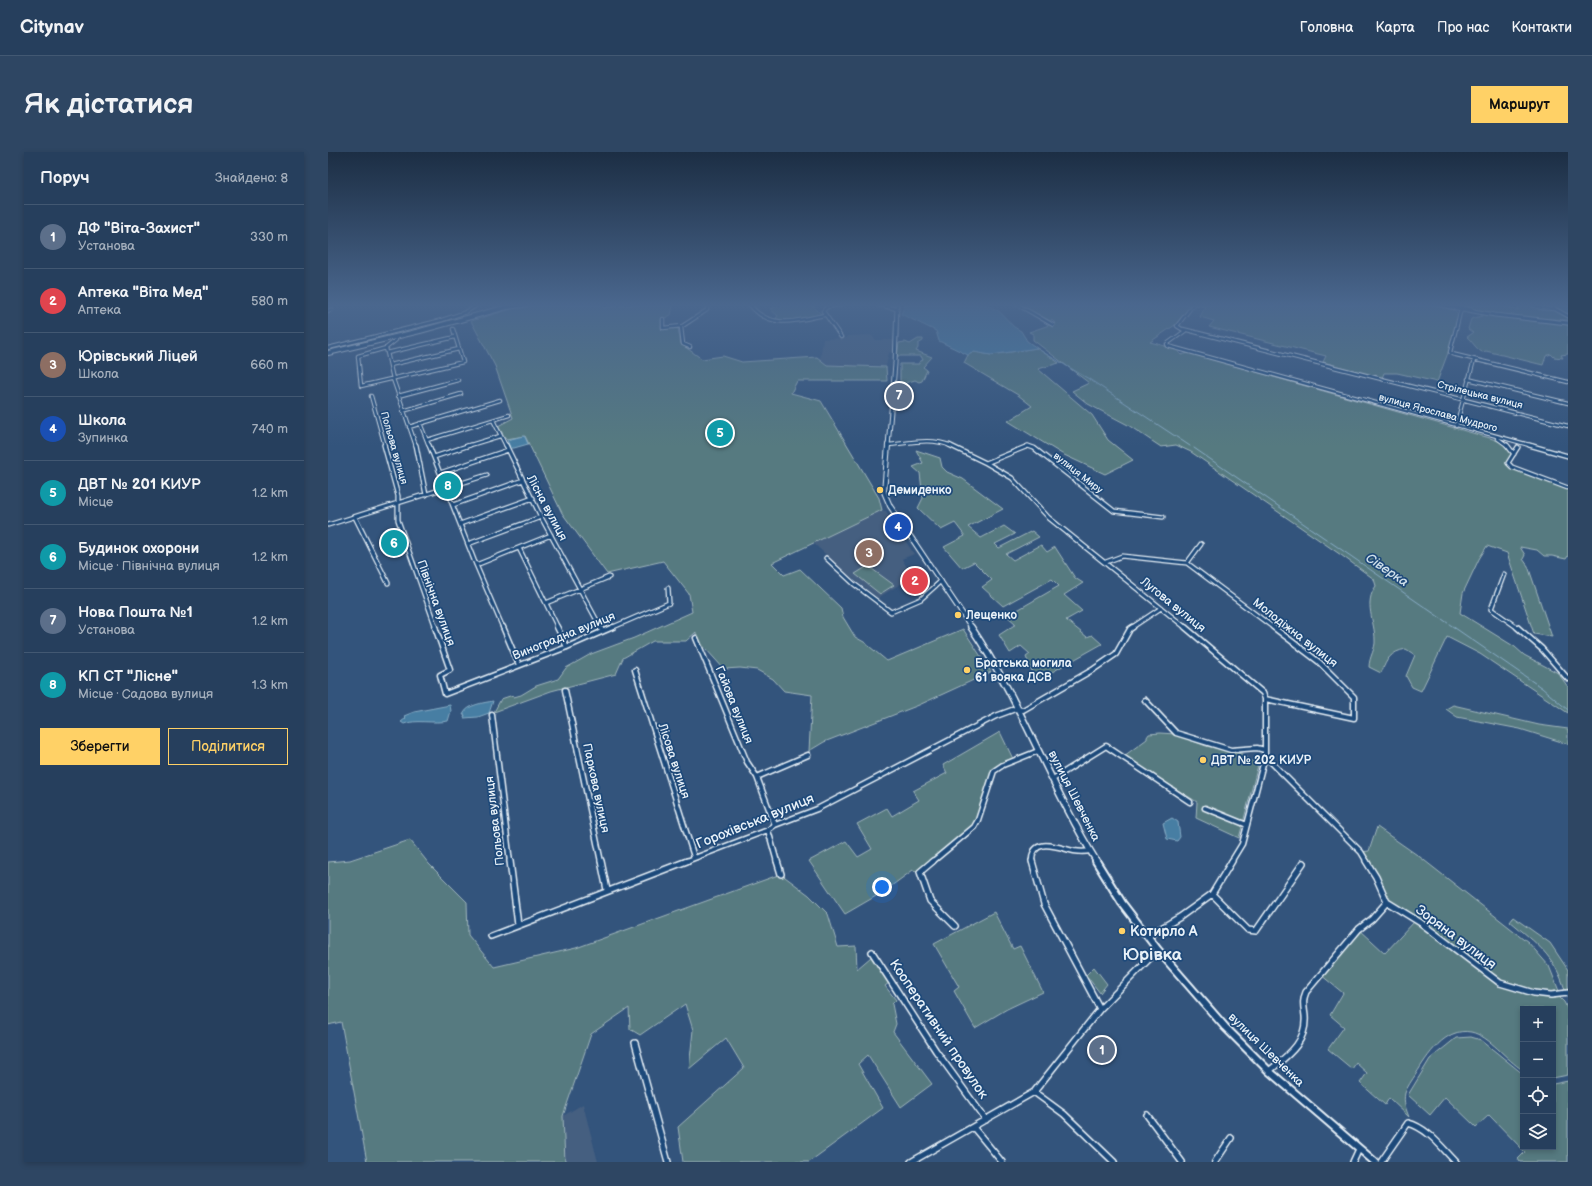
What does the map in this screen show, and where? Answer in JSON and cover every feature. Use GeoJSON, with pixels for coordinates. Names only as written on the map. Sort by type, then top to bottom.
{"type":"FeatureCollection","features":[{"type":"Feature","properties":{"kind":"street"},"geometry":{"type":"LineString","coordinates":[[372,352],[358,356],[361,386],[463,362],[460,352]]}},
{"type":"Feature","properties":{"kind":"street"},"geometry":{"type":"LineString","coordinates":[[392,352],[388,353],[393,379],[414,443],[426,495]]}},
{"type":"Feature","properties":{"kind":"street"},"geometry":{"type":"LineString","coordinates":[[390,365],[445,352]]}},
{"type":"Feature","properties":{"kind":"street","name":"вулиця Шевченка"},"geometry":{"type":"LineString","coordinates":[[895,352],[884,492],[890,506],[974,631],[1019,710],[1038,751],[1090,851],[1122,903],[1158,950],[1201,1001],[1269,1070],[1374,1162]]}},
{"type":"Feature","properties":{"kind":"street","name":"вулиця Ярослава Мудрого"},"geometry":{"type":"LineString","coordinates":[[1191,352],[1568,456]]}},
{"type":"Feature","properties":{"kind":"street","name":"Стрілецька вулиця"},"geometry":{"type":"LineString","coordinates":[[1279,352],[1568,426]]}},
{"type":"Feature","properties":{"kind":"street"},"geometry":{"type":"LineString","coordinates":[[1450,352],[1474,360],[1568,382]]}},
{"type":"Feature","properties":{"kind":"street"},"geometry":{"type":"LineString","coordinates":[[1456,426],[1474,360]]}},
{"type":"Feature","properties":{"kind":"street"},"geometry":{"type":"LineString","coordinates":[[1468,379],[1568,403]]}},
{"type":"Feature","properties":{"kind":"street"},"geometry":{"type":"LineString","coordinates":[[398,396],[458,380]]}},
{"type":"Feature","properties":{"kind":"street"},"geometry":{"type":"LineString","coordinates":[[403,411],[461,394]]}},
{"type":"Feature","properties":{"kind":"street","name":"Польова вулиця"},"geometry":{"type":"LineString","coordinates":[[372,396],[376,422],[382,437],[398,498],[397,504]]}},
{"type":"Feature","properties":{"kind":"street"},"geometry":{"type":"LineString","coordinates":[[409,426],[500,400]]}},
{"type":"Feature","properties":{"kind":"street"},"geometry":{"type":"LineString","coordinates":[[427,440],[509,415]]}},
{"type":"Feature","properties":{"kind":"street","name":"Лісна вулиця"},"geometry":{"type":"LineString","coordinates":[[493,420],[541,517],[602,631]]}},
{"type":"Feature","properties":{"kind":"street"},"geometry":{"type":"LineString","coordinates":[[420,423],[476,565],[519,665]]}},
{"type":"Feature","properties":{"kind":"street"},"geometry":{"type":"LineString","coordinates":[[434,457],[500,436]]}},
{"type":"Feature","properties":{"kind":"street"},"geometry":{"type":"LineString","coordinates":[[1495,437],[1509,447],[1514,454]]}},
{"type":"Feature","properties":{"kind":"street","name":"Лугова вулиця"},"geometry":{"type":"LineString","coordinates":[[888,445],[931,441],[942,442],[986,463],[1012,478],[1049,518],[1106,562],[1263,692],[1265,698]]}},
{"type":"Feature","properties":{"kind":"street","name":"вулиця Миру"},"geometry":{"type":"LineString","coordinates":[[986,463],[1028,446],[1034,448],[1114,511],[1163,517]]}},
{"type":"Feature","properties":{"kind":"street"},"geometry":{"type":"LineString","coordinates":[[1518,447],[1508,463],[1512,467],[1568,488]]}},
{"type":"Feature","properties":{"kind":"street"},"geometry":{"type":"LineString","coordinates":[[440,473],[508,450]]}},
{"type":"Feature","properties":{"kind":"street"},"geometry":{"type":"LineString","coordinates":[[328,525],[487,475]]}},
{"type":"Feature","properties":{"kind":"street"},"geometry":{"type":"LineString","coordinates":[[452,505],[523,480]]}},
{"type":"Feature","properties":{"kind":"street"},"geometry":{"type":"LineString","coordinates":[[460,524],[532,498]]}},
{"type":"Feature","properties":{"kind":"street","name":"Північна вулиця"},"geometry":{"type":"LineString","coordinates":[[397,504],[398,520],[450,670],[440,675],[445,694],[453,692]]}},
{"type":"Feature","properties":{"kind":"street"},"geometry":{"type":"LineString","coordinates":[[355,517],[388,583]]}},
{"type":"Feature","properties":{"kind":"street"},"geometry":{"type":"LineString","coordinates":[[468,544],[541,517]]}},
{"type":"Feature","properties":{"kind":"street"},"geometry":{"type":"LineString","coordinates":[[476,565],[551,535]]}},
{"type":"Feature","properties":{"kind":"street"},"geometry":{"type":"LineString","coordinates":[[1106,562],[1122,556],[1187,563],[1201,544]]}},
{"type":"Feature","properties":{"kind":"street"},"geometry":{"type":"LineString","coordinates":[[519,548],[566,647]]}},
{"type":"Feature","properties":{"kind":"street"},"geometry":{"type":"LineString","coordinates":[[826,558],[854,584],[891,612],[921,599],[941,581]]}},
{"type":"Feature","properties":{"kind":"street","name":"Молодіжна вулиця"},"geometry":{"type":"LineString","coordinates":[[1187,563],[1319,662],[1354,697],[1354,718],[1265,698]]}},
{"type":"Feature","properties":{"kind":"street"},"geometry":{"type":"LineString","coordinates":[[1504,574],[1491,609],[1519,627],[1549,656],[1568,679]]}},
{"type":"Feature","properties":{"kind":"street"},"geometry":{"type":"LineString","coordinates":[[546,603],[610,577]]}},
{"type":"Feature","properties":{"kind":"street","name":"Виноградна вулиця"},"geometry":{"type":"LineString","coordinates":[[453,692],[566,647],[669,603],[668,588]]}},
{"type":"Feature","properties":{"kind":"street","name":"Горохівська вулиця"},"geometry":{"type":"LineString","coordinates":[[492,936],[608,890],[768,830],[775,825],[816,809],[940,747],[996,716],[1015,709],[1023,710],[1094,669],[1116,654],[1130,629],[1161,608]]}},
{"type":"Feature","properties":{"kind":"street","name":"Гайова вулиця"},"geometry":{"type":"LineString","coordinates":[[696,638],[747,762],[757,777],[775,825]]}},
{"type":"Feature","properties":{"kind":"street","name":"Лісова вулиця"},"geometry":{"type":"LineString","coordinates":[[635,670],[694,857]]}},
{"type":"Feature","properties":{"kind":"street","name":"Паркова вулиця"},"geometry":{"type":"LineString","coordinates":[[565,690],[608,890]]}},
{"type":"Feature","properties":{"kind":"street"},"geometry":{"type":"LineString","coordinates":[[1148,936],[1180,917],[1212,894],[1242,844],[1265,756],[1265,698]]}},
{"type":"Feature","properties":{"kind":"street"},"geometry":{"type":"LineString","coordinates":[[1145,700],[1176,733],[1231,750],[1257,748],[1265,750]]}},
{"type":"Feature","properties":{"kind":"street","name":"Польова вулиця"},"geometry":{"type":"LineString","coordinates":[[492,715],[518,925]]}},
{"type":"Feature","properties":{"kind":"street"},"geometry":{"type":"LineString","coordinates":[[1053,779],[1106,746],[1190,802]]}},
{"type":"Feature","properties":{"kind":"street"},"geometry":{"type":"LineString","coordinates":[[955,926],[930,900],[920,872],[974,827],[978,820],[994,772],[1004,765],[1038,751]]}},
{"type":"Feature","properties":{"kind":"street"},"geometry":{"type":"LineString","coordinates":[[757,777],[808,755]]}},
{"type":"Feature","properties":{"kind":"street"},"geometry":{"type":"LineString","coordinates":[[1265,756],[1361,852],[1376,877],[1387,902],[1372,919],[1359,929],[1306,992],[1302,1001],[1305,1016],[1305,1032],[1302,1040],[1269,1070]]}},
{"type":"Feature","properties":{"kind":"street"},"geometry":{"type":"LineString","coordinates":[[1205,808],[1247,825]]}},
{"type":"Feature","properties":{"kind":"street"},"geometry":{"type":"LineString","coordinates":[[768,830],[781,874]]}},
{"type":"Feature","properties":{"kind":"street"},"geometry":{"type":"LineString","coordinates":[[1090,851],[1080,853],[1051,845],[1042,846],[1036,849],[1032,855],[1039,890],[1044,904],[1100,1009]]}},
{"type":"Feature","properties":{"kind":"street"},"geometry":{"type":"LineString","coordinates":[[1212,894],[1248,930],[1256,931],[1303,863]]}},
{"type":"Feature","properties":{"kind":"street","name":"Зоряна вулиця"},"geometry":{"type":"LineString","coordinates":[[1387,902],[1421,923],[1500,983],[1511,988],[1542,994],[1557,995],[1568,993]]}},
{"type":"Feature","properties":{"kind":"street"},"geometry":{"type":"LineString","coordinates":[[911,1162],[1034,1092],[1100,1009],[1158,950]]}},
{"type":"Feature","properties":{"kind":"street","name":"Кооперативний провулок"},"geometry":{"type":"LineString","coordinates":[[872,952],[936,1051],[986,1120]]}},
{"type":"Feature","properties":{"kind":"street"},"geometry":{"type":"LineString","coordinates":[[635,1043],[668,1162]]}},
{"type":"Feature","properties":{"kind":"street"},"geometry":{"type":"LineString","coordinates":[[1034,1092],[1064,1114],[1101,1152],[1114,1162]]}},
{"type":"Feature","properties":{"kind":"street"},"geometry":{"type":"LineString","coordinates":[[1147,1115],[1182,1162]]}},
{"type":"Feature","properties":{"kind":"street"},"geometry":{"type":"LineString","coordinates":[[1381,1162],[1408,1123],[1414,1124],[1422,1130],[1456,1162]]}},
{"type":"Feature","properties":{"kind":"street"},"geometry":{"type":"LineString","coordinates":[[973,1127],[1002,1162]]}},
{"type":"Feature","properties":{"kind":"street"},"geometry":{"type":"LineString","coordinates":[[1215,1162],[1231,1138]]}},
{"type":"Feature","properties":{"kind":"street"},"geometry":{"type":"LineString","coordinates":[[1353,1162],[1359,1150]]}},
{"type":"Feature","properties":{"kind":"shaded area"},"geometry":{"type":"Polygon","coordinates":[[[821,352],[892,352],[889,353],[886,366],[826,365],[820,359],[821,352]]]}},
{"type":"Feature","properties":{"kind":"shaded area"},"geometry":{"type":"Polygon","coordinates":[[[962,352],[974,352],[968,355],[962,352]]]}},
{"type":"Feature","properties":{"kind":"shaded area"},"geometry":{"type":"Polygon","coordinates":[[[975,352],[1010,352],[991,355],[975,352]]]}},
{"type":"Feature","properties":{"kind":"shaded area"},"geometry":{"type":"Polygon","coordinates":[[[523,436],[528,444],[510,448],[507,440],[523,436]]]}},
{"type":"Feature","properties":{"kind":"shaded area"},"geometry":{"type":"Polygon","coordinates":[[[882,510],[886,511],[914,554],[902,559],[914,579],[902,583],[878,598],[851,577],[813,543],[882,510]]]}},
{"type":"Feature","properties":{"kind":"shaded area"},"geometry":{"type":"Polygon","coordinates":[[[493,701],[489,713],[478,717],[464,718],[465,715],[463,715],[468,708],[493,701]]]}},
{"type":"Feature","properties":{"kind":"shaded area"},"geometry":{"type":"Polygon","coordinates":[[[450,705],[451,711],[448,721],[414,722],[404,724],[401,722],[406,718],[404,716],[414,712],[450,705]]]}},
{"type":"Feature","properties":{"kind":"shaded area"},"geometry":{"type":"Polygon","coordinates":[[[1172,818],[1178,822],[1180,837],[1177,841],[1167,839],[1163,823],[1172,818]]]}},
{"type":"Feature","properties":{"kind":"shaded area"},"geometry":{"type":"Polygon","coordinates":[[[583,1104],[598,1162],[565,1162],[563,1116],[583,1104]]]}},
{"type":"Feature","properties":{"kind":"green space"},"geometry":{"type":"Polygon","coordinates":[[[488,352],[692,352],[702,359],[723,356],[742,362],[817,357],[827,365],[886,367],[887,381],[797,381],[791,393],[821,401],[879,498],[882,510],[772,563],[784,575],[800,569],[841,608],[843,617],[855,637],[864,642],[887,661],[963,629],[991,672],[919,705],[824,742],[809,751],[812,695],[784,691],[773,679],[757,670],[740,668],[724,669],[696,638],[696,632],[686,641],[653,641],[623,658],[616,674],[551,691],[494,712],[501,699],[513,695],[514,697],[521,695],[536,686],[558,679],[566,668],[591,654],[634,638],[692,612],[689,594],[663,561],[607,574],[562,513],[525,436],[506,439],[498,426],[513,418],[495,366],[488,352]]]}},
{"type":"Feature","properties":{"kind":"green space"},"geometry":{"type":"Polygon","coordinates":[[[898,352],[919,352],[932,357],[923,367],[927,370],[922,381],[919,382],[915,380],[905,383],[900,381],[900,364],[919,364],[919,362],[923,360],[921,356],[897,356],[898,352]]]}},
{"type":"Feature","properties":{"kind":"green space"},"geometry":{"type":"Polygon","coordinates":[[[974,352],[991,355],[1010,352],[1043,352],[1059,363],[1038,369],[1092,415],[1108,440],[1133,460],[1105,474],[1062,454],[1008,421],[1032,406],[1018,395],[964,363],[968,355],[974,352]]]}},
{"type":"Feature","properties":{"kind":"green space"},"geometry":{"type":"Polygon","coordinates":[[[1049,352],[1179,352],[1181,355],[1189,353],[1501,442],[1512,452],[1508,464],[1568,489],[1568,556],[1566,559],[1544,556],[1537,550],[1520,547],[1525,555],[1523,559],[1528,566],[1552,637],[1534,634],[1507,553],[1487,546],[1479,559],[1463,593],[1460,613],[1515,647],[1524,655],[1558,673],[1568,687],[1568,713],[1480,654],[1447,637],[1421,691],[1412,687],[1406,676],[1415,655],[1406,649],[1393,654],[1385,664],[1381,673],[1369,667],[1375,643],[1375,633],[1370,606],[1372,592],[1376,586],[1374,579],[1191,452],[1176,445],[1161,447],[1128,425],[1088,404],[1072,391],[1089,383],[1049,352]]]}},
{"type":"Feature","properties":{"kind":"green space"},"geometry":{"type":"Polygon","coordinates":[[[1310,352],[1448,352],[1437,382],[1397,373],[1384,373],[1382,378],[1323,362],[1326,356],[1310,352]]]}},
{"type":"Feature","properties":{"kind":"green space"},"geometry":{"type":"Polygon","coordinates":[[[1491,352],[1568,352],[1568,354],[1561,355],[1563,358],[1554,357],[1551,354],[1546,356],[1543,365],[1491,352]]]}},
{"type":"Feature","properties":{"kind":"green space"},"geometry":{"type":"Polygon","coordinates":[[[916,450],[940,458],[942,467],[947,472],[963,479],[1003,509],[968,527],[981,538],[1004,526],[1015,534],[995,544],[999,548],[1032,531],[1039,537],[1006,554],[1013,560],[1041,545],[1047,552],[1055,547],[1075,578],[1083,583],[1064,595],[1082,611],[1066,620],[1087,637],[1092,635],[1102,644],[1036,681],[1026,657],[1030,654],[1021,646],[1010,653],[999,635],[1016,624],[1007,616],[1059,586],[1052,579],[1003,606],[982,587],[992,580],[974,562],[962,568],[944,547],[965,536],[955,523],[941,530],[918,508],[923,498],[920,473],[913,467],[923,463],[916,450]]]}},
{"type":"Feature","properties":{"kind":"green space"},"geometry":{"type":"Polygon","coordinates":[[[868,566],[894,585],[880,594],[855,574],[868,566]]]}},
{"type":"Feature","properties":{"kind":"green space"},"geometry":{"type":"Polygon","coordinates":[[[1453,705],[1539,725],[1568,729],[1568,744],[1520,729],[1457,717],[1446,709],[1453,705]]]}},
{"type":"Feature","properties":{"kind":"green space"},"geometry":{"type":"Polygon","coordinates":[[[1000,732],[1014,761],[994,772],[974,827],[920,872],[913,870],[883,892],[845,914],[809,861],[846,841],[858,857],[872,849],[857,824],[887,808],[892,816],[919,800],[913,791],[947,773],[943,765],[1000,732]]]}},
{"type":"Feature","properties":{"kind":"green space"},"geometry":{"type":"Polygon","coordinates":[[[1149,734],[1175,734],[1206,746],[1242,754],[1258,765],[1239,838],[1196,818],[1197,802],[1124,756],[1147,739],[1149,734]]]}},
{"type":"Feature","properties":{"kind":"green space"},"geometry":{"type":"Polygon","coordinates":[[[1377,827],[1420,857],[1528,942],[1549,966],[1559,991],[1565,990],[1556,968],[1544,951],[1510,921],[1513,917],[1550,943],[1568,970],[1568,993],[1557,995],[1564,1002],[1568,1010],[1568,1075],[1556,1077],[1556,1006],[1520,1006],[1520,1068],[1485,1038],[1478,1034],[1462,1032],[1445,1038],[1431,1051],[1406,1091],[1404,1096],[1409,1117],[1389,1098],[1385,1105],[1360,1083],[1367,1073],[1356,1063],[1352,1069],[1328,1049],[1344,1027],[1330,1015],[1343,993],[1321,975],[1359,929],[1385,953],[1415,921],[1387,902],[1361,852],[1369,851],[1377,827]]]}},
{"type":"Feature","properties":{"kind":"green space"},"geometry":{"type":"Polygon","coordinates":[[[410,840],[429,864],[467,902],[468,935],[494,967],[576,948],[781,874],[809,895],[828,914],[838,947],[856,946],[857,969],[871,957],[876,962],[889,983],[885,986],[896,1000],[892,1004],[896,1024],[893,1032],[932,1084],[901,1107],[868,1055],[858,1064],[883,1108],[809,1162],[683,1162],[678,1127],[744,1068],[726,1038],[689,1069],[693,1030],[685,1004],[640,1035],[630,1029],[629,1008],[591,1034],[563,1116],[565,1162],[367,1162],[341,1022],[328,1025],[328,862],[350,860],[410,840]]]}},
{"type":"Feature","properties":{"kind":"green space"},"geometry":{"type":"Polygon","coordinates":[[[994,912],[1013,949],[1020,946],[1043,992],[1007,1009],[975,1028],[954,991],[959,987],[934,944],[994,912]]]}},
{"type":"Feature","properties":{"kind":"green space"},"geometry":{"type":"Polygon","coordinates":[[[1094,967],[1107,984],[1100,993],[1086,975],[1094,967]]]}},
{"type":"Feature","properties":{"kind":"green space"},"geometry":{"type":"Polygon","coordinates":[[[1471,1037],[1481,1040],[1520,1072],[1520,1147],[1489,1115],[1476,1127],[1445,1097],[1430,1115],[1408,1095],[1430,1059],[1456,1038],[1471,1037]]]}},
{"type":"Feature","properties":{"kind":"green space"},"geometry":{"type":"Polygon","coordinates":[[[1568,1081],[1568,1162],[1520,1162],[1518,1159],[1525,1152],[1523,1150],[1556,1150],[1556,1083],[1568,1081]]]}},
{"type":"Feature","properties":{"kind":"waterway","name":"Сіверка"},"geometry":{"type":"LineString","coordinates":[[1043,352],[1089,379],[1190,446]]}},
{"type":"Feature","properties":{"kind":"waterway","name":"Сіверка"},"geometry":{"type":"LineString","coordinates":[[1194,448],[1542,688],[1568,710]]}},
{"type":"Feature","properties":{"kind":"place","name":"Нова Пошта №1"},"geometry":{"type":"Point","coordinates":[899,396]}},
{"type":"Feature","properties":{"kind":"place","name":"ДВТ № 201 КИУР"},"geometry":{"type":"Point","coordinates":[720,433]}},
{"type":"Feature","properties":{"kind":"place","name":"КП СТ \"Лісне\""},"geometry":{"type":"Point","coordinates":[448,486]}},
{"type":"Feature","properties":{"kind":"place","name":"Демиденко"},"geometry":{"type":"Point","coordinates":[880,490]}},
{"type":"Feature","properties":{"kind":"place","name":"Школа"},"geometry":{"type":"Point","coordinates":[898,527]}},
{"type":"Feature","properties":{"kind":"place","name":"Будинок охорони"},"geometry":{"type":"Point","coordinates":[394,543]}},
{"type":"Feature","properties":{"kind":"place","name":"Юрівський Ліцей"},"geometry":{"type":"Point","coordinates":[869,553]}},
{"type":"Feature","properties":{"kind":"place","name":"Аптека \"Віта Мед\""},"geometry":{"type":"Point","coordinates":[915,581]}},
{"type":"Feature","properties":{"kind":"place","name":"Лещенко"},"geometry":{"type":"Point","coordinates":[958,615]}},
{"type":"Feature","properties":{"kind":"place","name":"Братська могила 61 вояка ДСВ"},"geometry":{"type":"Point","coordinates":[967,670]}},
{"type":"Feature","properties":{"kind":"place","name":"ДВТ № 202 КИУР"},"geometry":{"type":"Point","coordinates":[1203,760]}},
{"type":"Feature","properties":{"kind":"place","name":"Котирло А"},"geometry":{"type":"Point","coordinates":[1122,931]}},
{"type":"Feature","properties":{"kind":"place","name":"ДФ \"Віта-Захист\""},"geometry":{"type":"Point","coordinates":[1102,1050]}},
{"type":"Feature","properties":{"kind":"district","name":"Юрівка"},"geometry":{"type":"Point","coordinates":[1152,955]}}]}
